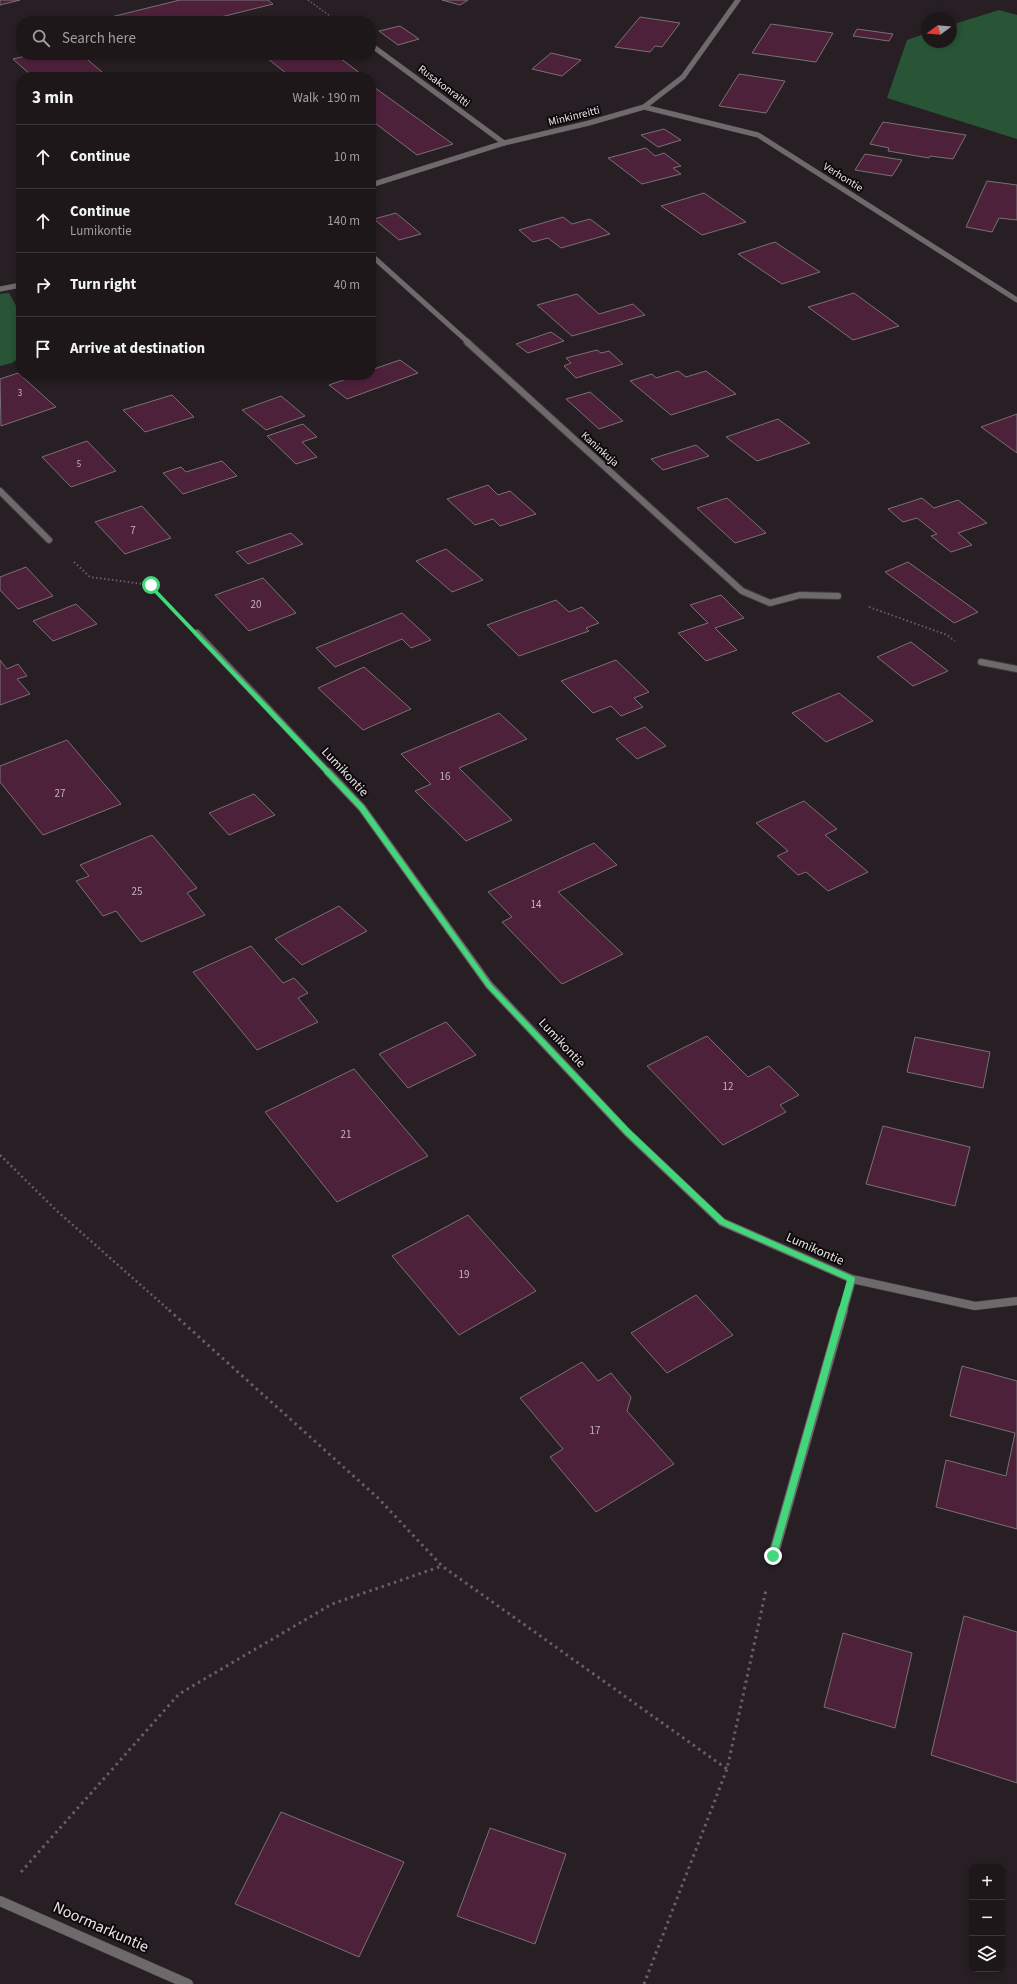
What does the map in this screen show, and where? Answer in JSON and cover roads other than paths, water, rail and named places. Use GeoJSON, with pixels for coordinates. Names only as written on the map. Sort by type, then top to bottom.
{"type":"FeatureCollection","features":[{"type":"Feature","properties":{"kind":"street","name":"Minkinreitti"},"geometry":{"type":"LineString","coordinates":[[376,183],[504,143],[589,123],[644,107],[683,77],[738,0]]}},
{"type":"Feature","properties":{"kind":"street","name":"Rusakonraitti"},"geometry":{"type":"LineString","coordinates":[[376,49],[504,143]]}},
{"type":"Feature","properties":{"kind":"street","name":"Verhontie"},"geometry":{"type":"LineString","coordinates":[[644,107],[758,135],[1017,300]]}},
{"type":"Feature","properties":{"kind":"street","name":"Kaninkuja"},"geometry":{"type":"LineString","coordinates":[[376,260],[742,591],[770,603],[800,595],[838,596]]}},
{"type":"Feature","properties":{"kind":"street"},"geometry":{"type":"LineString","coordinates":[[0,288],[16,286]]}},
{"type":"Feature","properties":{"kind":"street"},"geometry":{"type":"LineString","coordinates":[[0,491],[49,540]]}},
{"type":"Feature","properties":{"kind":"street","name":"Lumikontie"},"geometry":{"type":"LineString","coordinates":[[197,633],[362,808],[489,985],[627,1132],[722,1222],[852,1279],[975,1306],[1017,1301]]}},
{"type":"Feature","properties":{"kind":"street"},"geometry":{"type":"LineString","coordinates":[[981,662],[1017,669]]}},
{"type":"Feature","properties":{"kind":"street"},"geometry":{"type":"LineString","coordinates":[[773,1556],[852,1279]]}},
{"type":"Feature","properties":{"kind":"street","name":"Noormarkuntie"},"geometry":{"type":"LineString","coordinates":[[0,1901],[188,1984]]}}]}
